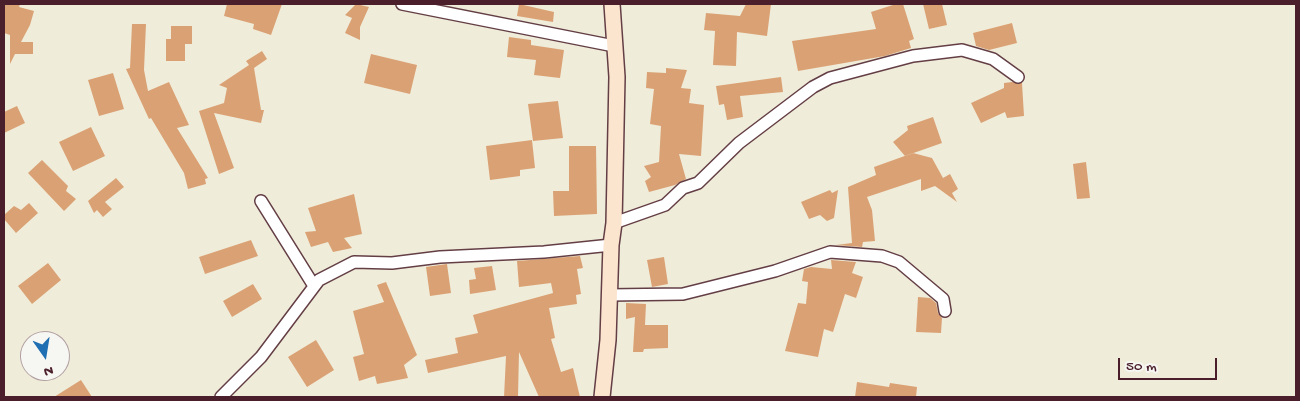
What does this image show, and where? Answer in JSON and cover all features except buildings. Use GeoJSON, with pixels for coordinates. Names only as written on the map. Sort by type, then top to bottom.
{"type":"FeatureCollection","features":[{"type":"Feature","properties":{"kind":"street"},"geometry":{"type":"LineString","coordinates":[[402,4],[614,46]]}},
{"type":"Feature","properties":{"kind":"street"},"geometry":{"type":"LineString","coordinates":[[602,397],[608,340],[611,245],[614,223],[617,77],[612,4]]}},
{"type":"Feature","properties":{"kind":"street"},"geometry":{"type":"LineString","coordinates":[[614,223],[666,205],[683,188],[698,183],[739,143],[813,86],[830,78],[913,56],[962,50],[993,58],[1018,77]]}},
{"type":"Feature","properties":{"kind":"street"},"geometry":{"type":"LineString","coordinates":[[261,201],[314,286]]}},
{"type":"Feature","properties":{"kind":"street"},"geometry":{"type":"LineString","coordinates":[[221,397],[261,357],[319,280],[354,262],[392,263],[440,256],[544,252],[611,245]]}},
{"type":"Feature","properties":{"kind":"street"},"geometry":{"type":"LineString","coordinates":[[609,295],[683,294],[775,271],[830,252],[882,256],[899,262],[944,299],[945,311]]}}]}
